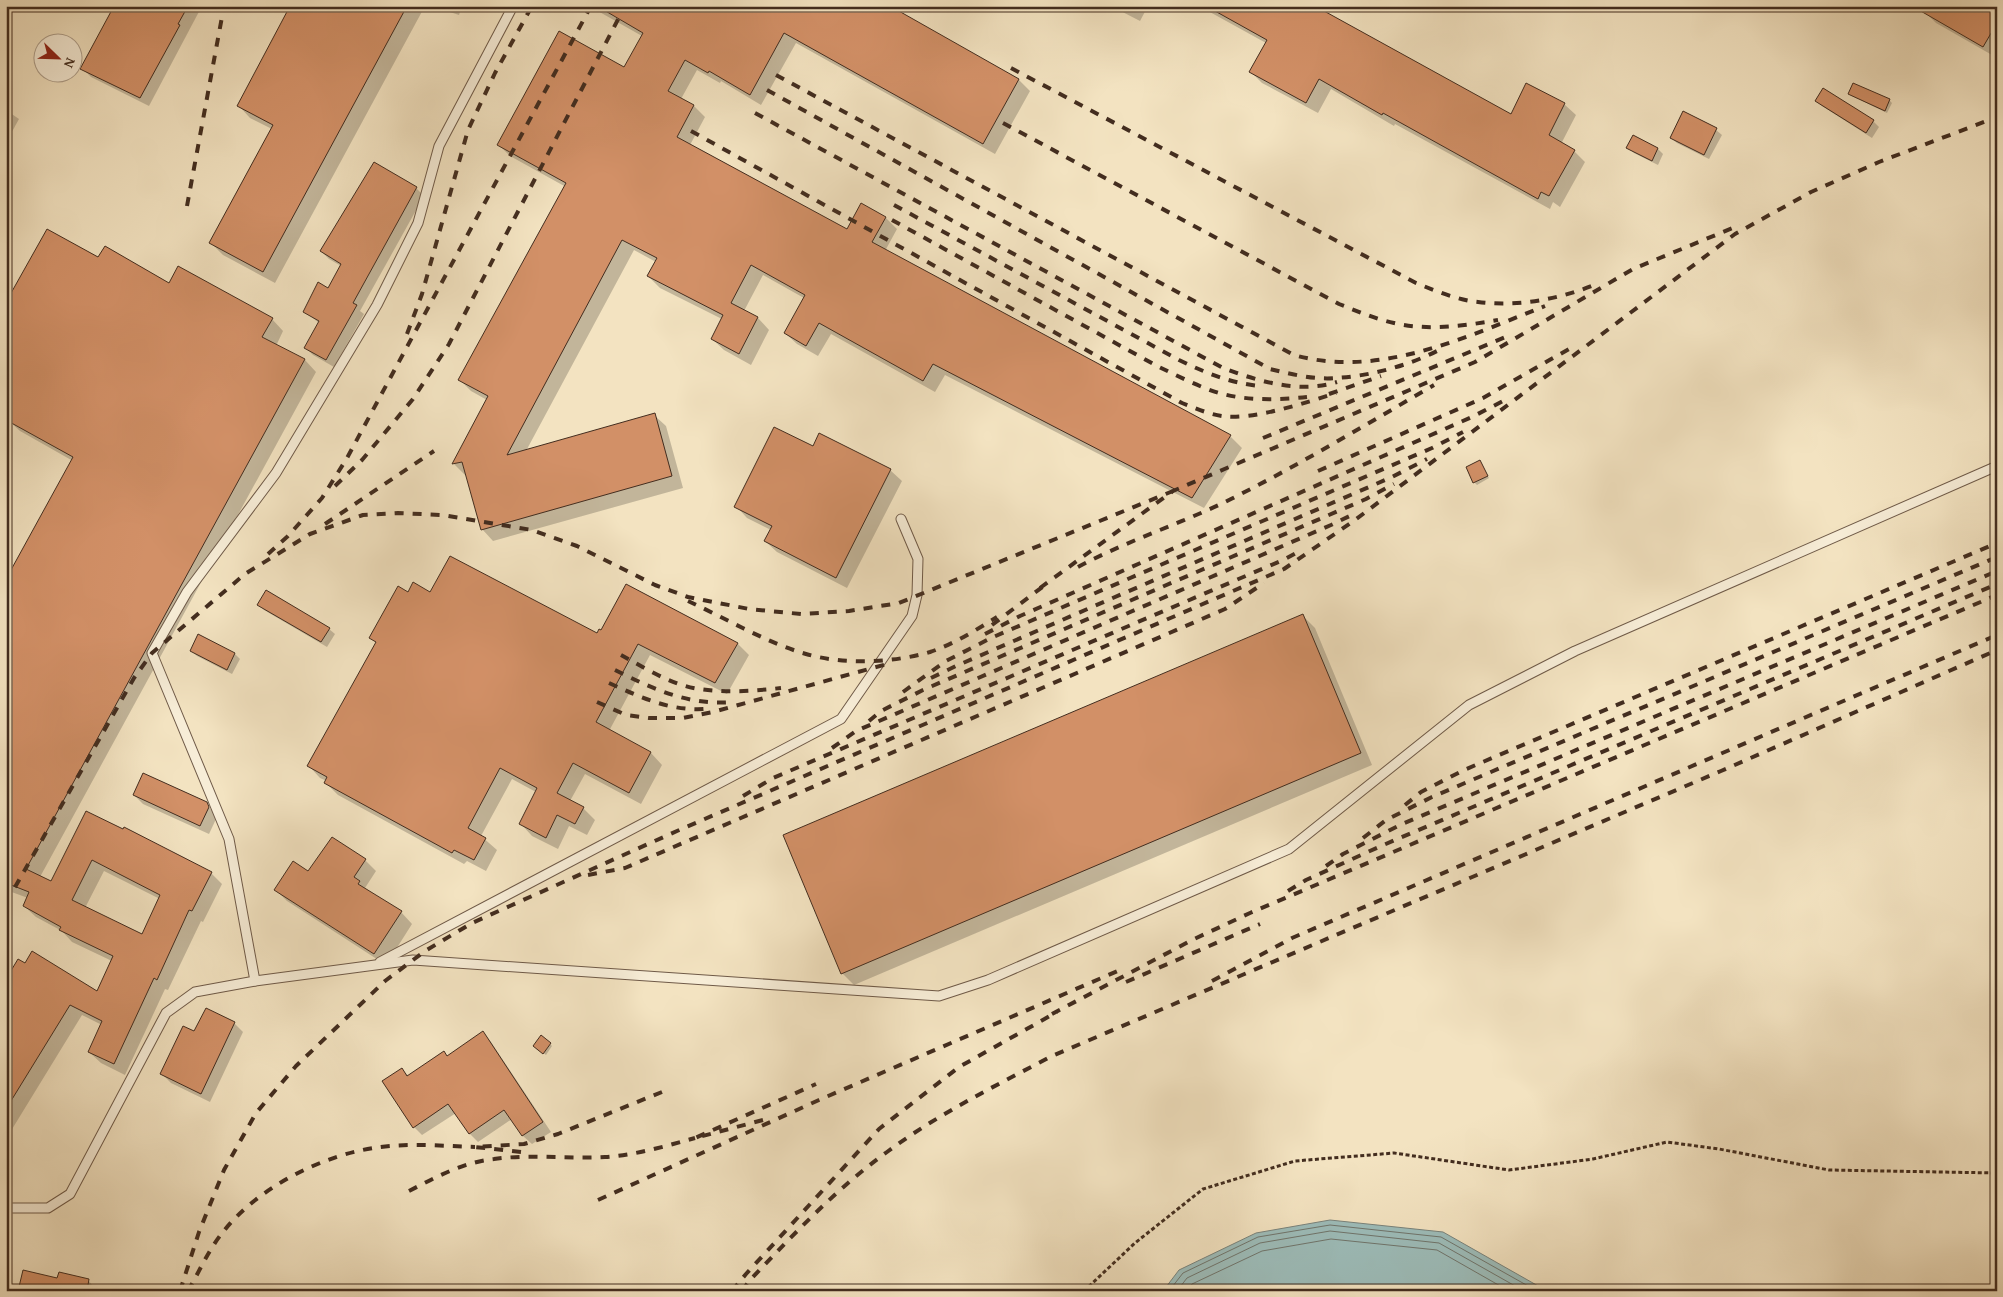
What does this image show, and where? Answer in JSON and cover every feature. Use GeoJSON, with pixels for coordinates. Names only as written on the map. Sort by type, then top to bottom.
{"type":"FeatureCollection","features":[{"type":"Feature","properties":{"kind":"lane"},"geometry":{"type":"LineString","coordinates":[[255,982],[229,839],[152,653],[187,592],[276,473],[377,305],[418,223],[439,146],[513,6]]}},
{"type":"Feature","properties":{"kind":"lane"},"geometry":{"type":"LineString","coordinates":[[6,1208],[48,1208],[70,1194],[166,1013],[195,992],[413,960],[940,996],[988,980],[1289,849],[1469,706],[1575,651],[1997,466]]}},
{"type":"Feature","properties":{"kind":"lane"},"geometry":{"type":"LineString","coordinates":[[373,965],[841,719],[912,616],[917,595],[918,559],[901,519]]}},
{"type":"Feature","properties":{"kind":"path"},"geometry":{"type":"LineString","coordinates":[[1084,1291],[1135,1243],[1203,1189],[1295,1161],[1394,1153],[1509,1170],[1593,1159],[1667,1142],[1719,1149],[1828,1170],[1997,1173]]}},
{"type":"Feature","properties":{"kind":"water"},"geometry":{"type":"Polygon","coordinates":[[[1330,1220],[1443,1232],[1547,1291],[1163,1291],[1179,1270],[1256,1233],[1330,1220]]]}},
{"type":"Feature","properties":{"kind":"building"},"geometry":{"type":"Polygon","coordinates":[[[114,6],[188,6],[178,24],[180,25],[140,98],[82,70],[82,65],[114,6]]]}},
{"type":"Feature","properties":{"kind":"building"},"geometry":{"type":"Polygon","coordinates":[[[290,6],[407,6],[263,272],[209,243],[273,125],[237,106],[290,6]]]}},
{"type":"Feature","properties":{"kind":"building"},"geometry":{"type":"Polygon","coordinates":[[[597,6],[890,6],[1019,79],[983,144],[784,33],[750,95],[709,71],[708,73],[685,60],[668,91],[694,105],[677,137],[847,229],[861,203],[886,217],[872,242],[1231,435],[1192,498],[933,364],[923,381],[819,323],[806,346],[784,333],[805,295],[751,265],[731,303],[758,317],[739,354],[711,339],[723,315],[647,276],[657,258],[622,240],[507,455],[655,413],[672,476],[481,530],[462,462],[452,464],[488,396],[458,380],[566,183],[497,145],[559,31],[624,67],[643,33],[597,6]]]}},
{"type":"Feature","properties":{"kind":"building"},"geometry":{"type":"Polygon","coordinates":[[[1206,6],[1315,6],[1511,114],[1526,83],[1565,103],[1549,135],[1575,150],[1549,196],[1541,192],[1538,199],[1319,79],[1306,103],[1249,72],[1267,40],[1206,6]]]}},
{"type":"Feature","properties":{"kind":"building"},"geometry":{"type":"Polygon","coordinates":[[[1912,6],[1997,6],[1997,23],[1983,47],[1912,6]]]}},
{"type":"Feature","properties":{"kind":"building"},"geometry":{"type":"Polygon","coordinates":[[[1853,83],[1890,99],[1885,111],[1848,94],[1853,83]]]}},
{"type":"Feature","properties":{"kind":"building"},"geometry":{"type":"Polygon","coordinates":[[[1823,88],[1874,120],[1866,133],[1815,101],[1823,88]]]}},
{"type":"Feature","properties":{"kind":"building"},"geometry":{"type":"Polygon","coordinates":[[[1683,111],[1717,128],[1704,155],[1670,138],[1683,111]]]}},
{"type":"Feature","properties":{"kind":"building"},"geometry":{"type":"Polygon","coordinates":[[[1633,135],[1658,148],[1652,161],[1626,148],[1633,135]]]}},
{"type":"Feature","properties":{"kind":"building"},"geometry":{"type":"Polygon","coordinates":[[[374,162],[417,187],[353,303],[357,305],[326,360],[304,348],[319,321],[303,312],[318,282],[328,288],[341,264],[320,251],[374,162]]]}},
{"type":"Feature","properties":{"kind":"building"},"geometry":{"type":"Polygon","coordinates":[[[47,229],[98,257],[105,246],[169,283],[178,266],[273,318],[262,337],[305,359],[26,869],[51,881],[86,811],[123,829],[124,827],[212,872],[192,911],[189,910],[157,980],[154,978],[114,1064],[88,1052],[102,1021],[70,1005],[6,1109],[6,979],[18,959],[25,963],[32,951],[97,991],[113,956],[59,930],[61,927],[23,906],[29,892],[6,883],[6,579],[73,457],[6,420],[6,302],[47,229]],[[92,860],[72,900],[142,934],[160,895],[92,860]]]}},
{"type":"Feature","properties":{"kind":"building"},"geometry":{"type":"Polygon","coordinates":[[[774,427],[813,446],[819,433],[891,469],[836,578],[764,541],[772,526],[734,507],[774,427]]]}},
{"type":"Feature","properties":{"kind":"building"},"geometry":{"type":"Polygon","coordinates":[[[1480,460],[1488,476],[1473,483],[1466,467],[1480,460]]]}},
{"type":"Feature","properties":{"kind":"building"},"geometry":{"type":"Polygon","coordinates":[[[450,556],[597,633],[599,629],[601,630],[626,584],[738,643],[715,683],[638,644],[596,722],[651,752],[629,793],[573,763],[557,793],[584,807],[575,824],[557,815],[546,838],[519,824],[537,788],[500,768],[468,828],[486,838],[474,860],[454,850],[452,853],[324,783],[327,777],[307,766],[376,642],[369,638],[398,586],[408,592],[413,582],[430,592],[450,556]]]}},
{"type":"Feature","properties":{"kind":"building"},"geometry":{"type":"Polygon","coordinates":[[[266,590],[330,628],[321,642],[257,605],[266,590]]]}},
{"type":"Feature","properties":{"kind":"building"},"geometry":{"type":"Polygon","coordinates":[[[1303,614],[1361,753],[841,974],[783,835],[1303,614]]]}},
{"type":"Feature","properties":{"kind":"building"},"geometry":{"type":"Polygon","coordinates":[[[198,634],[235,653],[227,670],[190,651],[198,634]]]}},
{"type":"Feature","properties":{"kind":"building"},"geometry":{"type":"Polygon","coordinates":[[[143,773],[207,802],[209,807],[200,826],[133,795],[143,773]]]}},
{"type":"Feature","properties":{"kind":"building"},"geometry":{"type":"Polygon","coordinates":[[[332,837],[366,859],[354,877],[360,881],[358,884],[402,911],[374,954],[274,890],[293,861],[308,871],[332,837]]]}},
{"type":"Feature","properties":{"kind":"building"},"geometry":{"type":"Polygon","coordinates":[[[206,1008],[235,1022],[201,1094],[160,1074],[183,1026],[194,1031],[206,1008]]]}},
{"type":"Feature","properties":{"kind":"building"},"geometry":{"type":"Polygon","coordinates":[[[483,1031],[543,1122],[522,1136],[504,1110],[469,1134],[448,1104],[413,1128],[382,1081],[402,1068],[407,1076],[444,1051],[447,1056],[483,1031]]]}},
{"type":"Feature","properties":{"kind":"building"},"geometry":{"type":"Polygon","coordinates":[[[541,1035],[551,1043],[543,1054],[533,1046],[541,1035]]]}},
{"type":"Feature","properties":{"kind":"building"},"geometry":{"type":"Polygon","coordinates":[[[23,1270],[57,1278],[59,1272],[89,1279],[87,1291],[18,1291],[23,1270]]]}},
{"type":"Feature","properties":{"kind":"railway"},"geometry":{"type":"LineString","coordinates":[[187,206],[224,6]]}},
{"type":"Feature","properties":{"kind":"railway"},"geometry":{"type":"LineString","coordinates":[[407,334],[422,294],[468,130],[495,73],[532,6]]}},
{"type":"Feature","properties":{"kind":"railway"},"geometry":{"type":"LineString","coordinates":[[268,554],[288,536],[322,498],[347,458],[591,6]]}},
{"type":"Feature","properties":{"kind":"railway"},"geometry":{"type":"LineString","coordinates":[[335,486],[362,460],[413,399],[449,344],[625,6]]}},
{"type":"Feature","properties":{"kind":"railway"},"geometry":{"type":"LineString","coordinates":[[1011,68],[1416,283],[1439,292],[1470,301],[1509,303],[1555,297],[1599,283]]}},
{"type":"Feature","properties":{"kind":"railway"},"geometry":{"type":"LineString","coordinates":[[776,75],[1294,355],[1326,361],[1358,362],[1390,358],[1422,351],[1453,341],[1545,306]]}},
{"type":"Feature","properties":{"kind":"railway"},"geometry":{"type":"LineString","coordinates":[[767,90],[1270,369],[1311,377],[1349,377],[1388,369],[1437,351]]}},
{"type":"Feature","properties":{"kind":"railway"},"geometry":{"type":"LineString","coordinates":[[755,113],[1223,368],[1264,381],[1293,386],[1308,387],[1337,382]]}},
{"type":"Feature","properties":{"kind":"railway"},"geometry":{"type":"LineString","coordinates":[[180,1291],[199,1232],[224,1170],[256,1113],[296,1066],[385,981],[425,951],[472,923],[677,831],[1284,569],[1355,520],[1735,234],[1811,192],[1879,162],[1997,117]]}},
{"type":"Feature","properties":{"kind":"railway"},"geometry":{"type":"LineString","coordinates":[[1003,123],[1339,304],[1366,315],[1420,327],[1459,326],[1498,320]]}},
{"type":"Feature","properties":{"kind":"railway"},"geometry":{"type":"LineString","coordinates":[[691,131],[1182,403],[1212,414],[1234,417],[1279,410],[1336,393]]}},
{"type":"Feature","properties":{"kind":"railway"},"geometry":{"type":"LineString","coordinates":[[894,205],[1179,360],[1218,377],[1260,386]]}},
{"type":"Feature","properties":{"kind":"railway"},"geometry":{"type":"LineString","coordinates":[[892,220],[1159,367],[1196,385],[1230,396],[1252,399],[1307,397]]}},
{"type":"Feature","properties":{"kind":"railway"},"geometry":{"type":"LineString","coordinates":[[1040,588],[1173,491],[1475,362],[1633,269],[1740,225]]}},
{"type":"Feature","properties":{"kind":"railway"},"geometry":{"type":"LineString","coordinates":[[1263,438],[1508,336]]}},
{"type":"Feature","properties":{"kind":"railway"},"geometry":{"type":"LineString","coordinates":[[1318,471],[1483,398],[1576,345]]}},
{"type":"Feature","properties":{"kind":"railway"},"geometry":{"type":"LineString","coordinates":[[1329,394],[1381,376]]}},
{"type":"Feature","properties":{"kind":"railway"},"geometry":{"type":"LineString","coordinates":[[1078,567],[1116,548],[1193,516],[1257,486],[1434,385]]}},
{"type":"Feature","properties":{"kind":"railway"},"geometry":{"type":"LineString","coordinates":[[985,634],[1020,616],[1472,417],[1505,400]]}},
{"type":"Feature","properties":{"kind":"railway"},"geometry":{"type":"LineString","coordinates":[[903,692],[946,661],[991,638],[1432,448],[1463,432]]}},
{"type":"Feature","properties":{"kind":"railway"},"geometry":{"type":"LineString","coordinates":[[325,524],[434,451]]}},
{"type":"Feature","properties":{"kind":"railway"},"geometry":{"type":"LineString","coordinates":[[931,678],[1392,477],[1427,459]]}},
{"type":"Feature","properties":{"kind":"railway"},"geometry":{"type":"LineString","coordinates":[[869,721],[881,711],[923,690],[1366,499],[1394,484]]}},
{"type":"Feature","properties":{"kind":"railway"},"geometry":{"type":"LineString","coordinates":[[6,903],[134,678],[152,653],[245,574],[310,534],[363,515],[398,513],[442,515],[532,530],[577,546],[655,585],[688,597],[749,609],[801,614],[849,611],[899,603],[1173,491]]}},
{"type":"Feature","properties":{"kind":"railway"},"geometry":{"type":"LineString","coordinates":[[832,748],[856,731],[1356,513]]}},
{"type":"Feature","properties":{"kind":"railway"},"geometry":{"type":"LineString","coordinates":[[1405,805],[1421,792],[1464,770],[1997,543]]}},
{"type":"Feature","properties":{"kind":"railway"},"geometry":{"type":"LineString","coordinates":[[743,796],[773,778],[1296,553]]}},
{"type":"Feature","properties":{"kind":"railway"},"geometry":{"type":"LineString","coordinates":[[1363,838],[1386,820],[1432,797],[1997,557]]}},
{"type":"Feature","properties":{"kind":"railway"},"geometry":{"type":"LineString","coordinates":[[1326,866],[1343,854],[1400,825],[1997,571]]}},
{"type":"Feature","properties":{"kind":"railway"},"geometry":{"type":"LineString","coordinates":[[588,875],[625,868],[1225,609],[1264,583]]}},
{"type":"Feature","properties":{"kind":"railway"},"geometry":{"type":"LineString","coordinates":[[1288,891],[1306,880],[1381,846],[1997,584]]}},
{"type":"Feature","properties":{"kind":"railway"},"geometry":{"type":"LineString","coordinates":[[992,625],[1045,585]]}},
{"type":"Feature","properties":{"kind":"railway"},"geometry":{"type":"LineString","coordinates":[[1052,1014],[1192,940],[1250,913],[1997,595]]}},
{"type":"Feature","properties":{"kind":"railway"},"geometry":{"type":"LineString","coordinates":[[688,601],[761,637],[791,649],[821,658],[852,661],[884,660],[930,652],[956,641],[997,617]]}},
{"type":"Feature","properties":{"kind":"railway"},"geometry":{"type":"LineString","coordinates":[[1212,981],[1292,938],[1997,635]]}},
{"type":"Feature","properties":{"kind":"railway"},"geometry":{"type":"LineString","coordinates":[[742,1291],[782,1246],[868,1166],[926,1125],[1052,1056],[1721,771],[1997,650]]}},
{"type":"Feature","properties":{"kind":"railway"},"geometry":{"type":"LineString","coordinates":[[621,655],[658,675],[689,687],[730,691],[781,688]]}},
{"type":"Feature","properties":{"kind":"railway"},"geometry":{"type":"LineString","coordinates":[[597,702],[626,715],[649,718],[683,718],[713,712],[887,664]]}},
{"type":"Feature","properties":{"kind":"railway"},"geometry":{"type":"LineString","coordinates":[[615,670],[657,690],[686,699],[717,703],[733,702]]}},
{"type":"Feature","properties":{"kind":"railway"},"geometry":{"type":"LineString","coordinates":[[609,683],[655,702],[679,708],[704,709]]}},
{"type":"Feature","properties":{"kind":"railway"},"geometry":{"type":"LineString","coordinates":[[1126,982],[1260,924]]}},
{"type":"Feature","properties":{"kind":"railway"},"geometry":{"type":"LineString","coordinates":[[598,1200],[819,1100],[1120,970]]}},
{"type":"Feature","properties":{"kind":"railway"},"geometry":{"type":"LineString","coordinates":[[732,1291],[879,1129],[959,1067],[1057,1012]]}},
{"type":"Feature","properties":{"kind":"railway"},"geometry":{"type":"LineString","coordinates":[[763,1120],[695,1138],[816,1084]]}},
{"type":"Feature","properties":{"kind":"railway"},"geometry":{"type":"LineString","coordinates":[[521,1152],[475,1147],[524,1144],[558,1134],[662,1092]]}},
{"type":"Feature","properties":{"kind":"railway"},"geometry":{"type":"LineString","coordinates":[[409,1191],[450,1171],[472,1163],[522,1157],[617,1156],[651,1150],[695,1138]]}},
{"type":"Feature","properties":{"kind":"railway"},"geometry":{"type":"LineString","coordinates":[[188,1291],[213,1246],[237,1216],[273,1187],[294,1175],[337,1157],[380,1147],[416,1145],[475,1147]]}}]}
